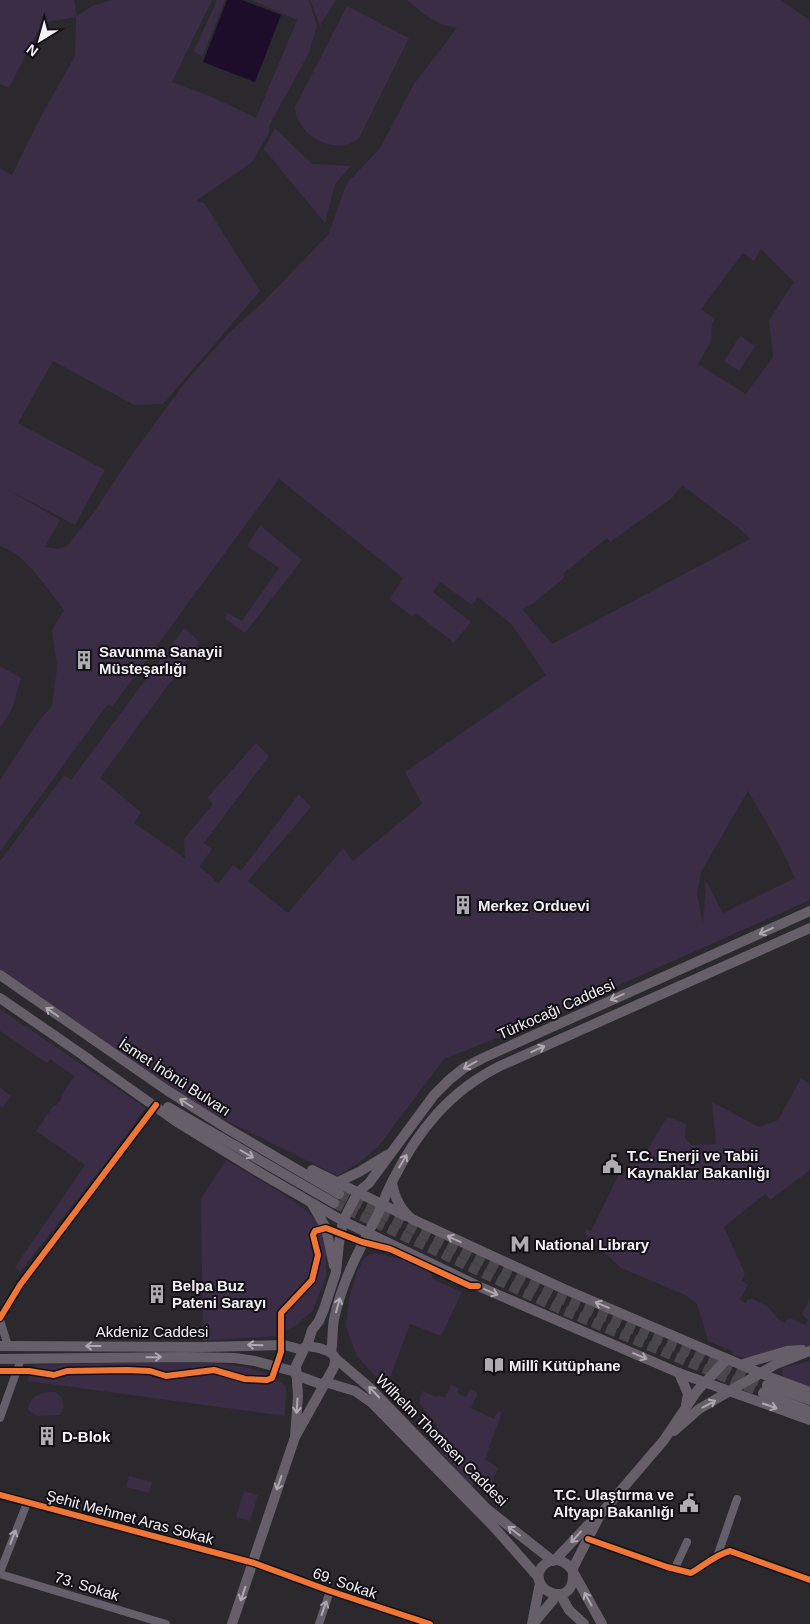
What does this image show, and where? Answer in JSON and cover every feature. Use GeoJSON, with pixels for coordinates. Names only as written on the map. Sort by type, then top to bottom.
{"type":"FeatureCollection","features":[{"type":"Feature","properties":{"kind":"main road","name":"Türkocağı Caddesi"},"geometry":{"type":"LineString","coordinates":[[305,1348],[312,1330],[319,1321],[324,1309],[336,1272],[339,1243],[344,1221],[358,1192],[369,1183],[434,1095],[449,1080],[464,1068],[506,1047],[810,911]]}},
{"type":"Feature","properties":{"kind":"main road","name":"Türkocağı Caddesi"},"geometry":{"type":"LineString","coordinates":[[333,1356],[333,1321],[343,1285],[358,1250],[382,1205],[392,1181],[410,1150],[434,1117],[453,1096],[469,1083],[500,1066],[810,928]]}},
{"type":"Feature","properties":{"kind":"main road"},"geometry":{"type":"LineString","coordinates":[[702,960],[712,971]]}},
{"type":"Feature","properties":{"kind":"main road"},"geometry":{"type":"LineString","coordinates":[[691,965],[701,976]]}},
{"type":"Feature","properties":{"kind":"main road","name":"İsmet İnönü Bulvarı"},"geometry":{"type":"LineString","coordinates":[[0,975],[94,1042],[337,1198],[218,1138],[85,1057],[0,998]]}},
{"type":"Feature","properties":{"kind":"main road"},"geometry":{"type":"LineString","coordinates":[[85,1057],[156,1105],[177,1122],[344,1221],[478,1286],[679,1373],[810,1420]]}},
{"type":"Feature","properties":{"kind":"main road"},"geometry":{"type":"LineString","coordinates":[[228,1129],[382,1205],[564,1289],[727,1359],[810,1392]]}},
{"type":"Feature","properties":{"kind":"main road"},"geometry":{"type":"LineString","coordinates":[[336,1183],[359,1172],[392,1151]]}},
{"type":"Feature","properties":{"kind":"main road"},"geometry":{"type":"LineString","coordinates":[[392,1181],[394,1195],[411,1218]]}},
{"type":"Feature","properties":{"kind":"main road"},"geometry":{"type":"LineString","coordinates":[[310,1202],[326,1228],[336,1272]]}},
{"type":"Feature","properties":{"kind":"main road","name":"Akdeniz Caddesi"},"geometry":{"type":"LineString","coordinates":[[4,1346],[203,1347],[284,1345],[305,1348]]}},
{"type":"Feature","properties":{"kind":"main road"},"geometry":{"type":"LineString","coordinates":[[232,1624],[295,1437],[334,1367],[333,1356],[316,1347],[305,1348],[296,1366],[298,1396],[295,1437]]}},
{"type":"Feature","properties":{"kind":"main road"},"geometry":{"type":"LineString","coordinates":[[743,1364],[787,1351],[810,1350]]}},
{"type":"Feature","properties":{"kind":"main road"},"geometry":{"type":"LineString","coordinates":[[664,1440],[699,1409],[776,1364],[810,1350]]}},
{"type":"Feature","properties":{"kind":"main road","name":"Wilhelm Thomsen Caddesi"},"geometry":{"type":"LineString","coordinates":[[333,1356],[369,1386],[487,1509],[554,1560]]}},
{"type":"Feature","properties":{"kind":"main road","name":"Akdeniz Caddesi"},"geometry":{"type":"LineString","coordinates":[[0,1359],[235,1358],[254,1361],[296,1373]]}},
{"type":"Feature","properties":{"kind":"main road"},"geometry":{"type":"LineString","coordinates":[[532,1624],[559,1594],[568,1590],[571,1586],[573,1572],[600,1516],[664,1440],[704,1382],[727,1359]]}},
{"type":"Feature","properties":{"kind":"main road"},"geometry":{"type":"LineString","coordinates":[[296,1373],[324,1384]]}},
{"type":"Feature","properties":{"kind":"main road"},"geometry":{"type":"LineString","coordinates":[[679,1373],[688,1394],[686,1407]]}},
{"type":"Feature","properties":{"kind":"main road","name":"Wilhelm Thomsen Caddesi"},"geometry":{"type":"LineString","coordinates":[[324,1384],[355,1391],[372,1404],[493,1526],[540,1581]]}},
{"type":"Feature","properties":{"kind":"main road"},"geometry":{"type":"LineString","coordinates":[[810,1400],[765,1389],[810,1411]]}},
{"type":"Feature","properties":{"kind":"main road"},"geometry":{"type":"LineString","coordinates":[[532,1624],[542,1568],[545,1564],[554,1560],[588,1525],[600,1516]]}},
{"type":"Feature","properties":{"kind":"main road"},"geometry":{"type":"LineString","coordinates":[[554,1560],[565,1562],[573,1572],[602,1624]]}},
{"type":"Feature","properties":{"kind":"main road"},"geometry":{"type":"LineString","coordinates":[[540,1581],[547,1592],[559,1594],[569,1610],[584,1624]]}},
{"type":"Feature","properties":{"kind":"street"},"geometry":{"type":"LineString","coordinates":[[4,1346],[0,1320],[32,1269],[156,1105]]}},
{"type":"Feature","properties":{"kind":"street"},"geometry":{"type":"LineString","coordinates":[[0,1418],[21,1359]]}},
{"type":"Feature","properties":{"kind":"street"},"geometry":{"type":"LineString","coordinates":[[0,1394],[9,1395]]}},
{"type":"Feature","properties":{"kind":"street","name":"Şehit Mehmet Aras Sokak"},"geometry":{"type":"LineString","coordinates":[[0,1495],[254,1563]]}},
{"type":"Feature","properties":{"kind":"street"},"geometry":{"type":"LineString","coordinates":[[588,1539],[691,1573],[706,1565],[718,1554],[737,1500]]}},
{"type":"Feature","properties":{"kind":"street"},"geometry":{"type":"LineString","coordinates":[[0,1573],[27,1503]]}},
{"type":"Feature","properties":{"kind":"street"},"geometry":{"type":"LineString","coordinates":[[676,1568],[687,1542]]}},
{"type":"Feature","properties":{"kind":"street"},"geometry":{"type":"LineString","coordinates":[[718,1554],[730,1551],[810,1580]]}},
{"type":"Feature","properties":{"kind":"street","name":"69. Sokak"},"geometry":{"type":"LineString","coordinates":[[254,1563],[330,1591],[430,1624]]}},
{"type":"Feature","properties":{"kind":"street","name":"73. Sokak"},"geometry":{"type":"LineString","coordinates":[[0,1573],[166,1624]]}},
{"type":"Feature","properties":{"kind":"street"},"geometry":{"type":"LineString","coordinates":[[319,1624],[330,1591]]}},
{"type":"Feature","properties":{"kind":"street"},"geometry":{"type":"LineString","coordinates":[[399,1624],[402,1615]]}},
{"type":"Feature","properties":{"kind":"shaded area"},"geometry":{"type":"Polygon","coordinates":[[[0,0],[74,0],[77,16],[92,6],[112,0],[212,0],[172,82],[210,96],[256,118],[297,20],[251,0],[309,0],[317,26],[309,53],[269,126],[269,133],[252,162],[196,201],[204,203],[260,291],[163,404],[134,405],[53,361],[18,423],[105,470],[75,525],[7,489],[60,520],[45,547],[57,549],[67,546],[95,511],[133,453],[187,380],[227,335],[265,300],[328,235],[347,183],[380,148],[414,84],[457,28],[436,22],[407,0],[780,0],[810,20],[810,900],[525,1027],[444,1059],[378,1147],[360,1162],[338,1176],[203,1109],[0,975],[0,861],[64,775],[71,780],[184,628],[200,642],[100,778],[141,812],[134,823],[185,858],[184,839],[213,804],[207,798],[256,743],[269,756],[204,843],[212,849],[199,867],[218,884],[233,865],[241,871],[299,794],[311,807],[248,881],[288,913],[343,848],[353,861],[422,804],[405,772],[546,675],[512,625],[478,597],[472,605],[440,582],[433,592],[471,622],[454,643],[416,613],[413,617],[389,599],[403,578],[279,479],[112,707],[108,704],[0,852],[0,780],[37,723],[52,706],[57,667],[52,630],[64,610],[27,564],[9,550],[0,546],[0,168],[12,175],[40,118],[75,56],[76,17],[42,23],[9,88],[0,84],[0,0]],[[761,249],[754,261],[743,253],[701,309],[715,319],[712,324],[711,342],[698,364],[746,394],[773,357],[769,320],[794,282],[761,249]],[[682,485],[671,499],[610,542],[607,538],[563,574],[565,577],[534,603],[522,609],[552,644],[750,539],[682,485]],[[748,791],[701,872],[697,893],[703,924],[706,881],[723,913],[795,878],[780,846],[748,791]]]}},
{"type":"Feature","properties":{"kind":"shaded area"},"geometry":{"type":"Polygon","coordinates":[[[217,0],[225,0],[202,57],[194,51],[217,0]]]}},
{"type":"Feature","properties":{"kind":"shaded area"},"geometry":{"type":"Polygon","coordinates":[[[227,0],[242,0],[281,15],[255,82],[203,62],[227,0]]]}},
{"type":"Feature","properties":{"kind":"shaded area"},"geometry":{"type":"Polygon","coordinates":[[[310,0],[336,0],[320,26],[310,0]]]}},
{"type":"Feature","properties":{"kind":"shaded area"},"geometry":{"type":"Polygon","coordinates":[[[347,6],[409,38],[359,138],[350,144],[339,146],[319,140],[310,134],[297,117],[295,107],[347,6]]]}},
{"type":"Feature","properties":{"kind":"shaded area"},"geometry":{"type":"Polygon","coordinates":[[[275,128],[312,164],[351,166],[335,184],[325,223],[264,149],[275,128]]]}},
{"type":"Feature","properties":{"kind":"shaded area"},"geometry":{"type":"Polygon","coordinates":[[[740,336],[755,346],[739,371],[724,361],[740,336]]]}},
{"type":"Feature","properties":{"kind":"shaded area"},"geometry":{"type":"Polygon","coordinates":[[[260,525],[302,560],[245,633],[224,618],[228,613],[242,621],[279,568],[247,546],[260,525]]]}},
{"type":"Feature","properties":{"kind":"shaded area"},"geometry":{"type":"Polygon","coordinates":[[[0,666],[21,678],[12,709],[0,728],[0,666]]]}},
{"type":"Feature","properties":{"kind":"shaded area"},"geometry":{"type":"Polygon","coordinates":[[[0,1009],[146,1108],[20,1272],[15,1267],[85,1165],[36,1131],[54,1105],[56,1106],[62,1098],[61,1096],[74,1076],[50,1059],[47,1063],[0,1031],[0,1009]]]}},
{"type":"Feature","properties":{"kind":"shaded area"},"geometry":{"type":"Polygon","coordinates":[[[801,1078],[810,1084],[810,1170],[770,1200],[765,1194],[724,1227],[745,1274],[742,1280],[748,1285],[740,1300],[746,1303],[751,1298],[767,1306],[779,1320],[785,1323],[790,1318],[805,1325],[808,1320],[802,1314],[810,1298],[810,1353],[734,1356],[732,1351],[708,1341],[697,1304],[685,1295],[621,1268],[584,1234],[586,1229],[591,1231],[621,1170],[633,1176],[636,1170],[629,1165],[634,1155],[642,1159],[667,1117],[686,1124],[685,1138],[691,1145],[716,1144],[712,1102],[759,1127],[778,1120],[801,1078]]]}},
{"type":"Feature","properties":{"kind":"shaded area"},"geometry":{"type":"Polygon","coordinates":[[[0,1087],[11,1096],[3,1107],[0,1106],[0,1087]]]}},
{"type":"Feature","properties":{"kind":"shaded area"},"geometry":{"type":"Polygon","coordinates":[[[226,1160],[285,1195],[303,1208],[321,1225],[326,1247],[326,1277],[313,1310],[297,1325],[276,1336],[203,1341],[201,1198],[226,1160]]]}},
{"type":"Feature","properties":{"kind":"shaded area"},"geometry":{"type":"Polygon","coordinates":[[[375,1253],[401,1259],[429,1271],[434,1280],[462,1292],[441,1336],[410,1324],[386,1388],[356,1355],[346,1326],[349,1298],[357,1272],[365,1257],[375,1253]]]}},
{"type":"Feature","properties":{"kind":"shaded area"},"geometry":{"type":"Polygon","coordinates":[[[810,1361],[810,1388],[783,1377],[782,1368],[810,1361]]]}},
{"type":"Feature","properties":{"kind":"shaded area"},"geometry":{"type":"Polygon","coordinates":[[[156,1362],[224,1364],[258,1371],[273,1377],[286,1386],[285,1416],[27,1381],[35,1365],[156,1362]]]}},
{"type":"Feature","properties":{"kind":"shaded area"},"geometry":{"type":"Polygon","coordinates":[[[451,1385],[459,1388],[457,1393],[466,1397],[470,1389],[478,1393],[471,1408],[494,1419],[498,1411],[502,1413],[485,1459],[498,1468],[489,1490],[477,1482],[470,1488],[424,1430],[434,1432],[437,1425],[419,1403],[422,1391],[445,1398],[451,1385]]]}},
{"type":"Feature","properties":{"kind":"shaded area"},"geometry":{"type":"Polygon","coordinates":[[[49,1392],[56,1392],[62,1398],[64,1407],[60,1415],[37,1416],[28,1410],[30,1402],[34,1397],[49,1392]]]}},
{"type":"Feature","properties":{"kind":"shaded area"},"geometry":{"type":"Polygon","coordinates":[[[129,1476],[152,1482],[149,1493],[126,1487],[129,1476]]]}},
{"type":"Feature","properties":{"kind":"shaded area"},"geometry":{"type":"Polygon","coordinates":[[[244,1491],[258,1495],[250,1521],[236,1517],[244,1491]]]}},
{"type":"Feature","properties":{"kind":"tunnel"},"geometry":{"type":"LineString","coordinates":[[339,1194],[557,1297],[767,1385]]}},
{"type":"Feature","properties":{"kind":"tunnel"},"geometry":{"type":"LineString","coordinates":[[334,1203],[553,1306],[763,1393]]}},
{"type":"Feature","properties":{"kind":"cycle path"},"geometry":{"type":"LineString","coordinates":[[0,1318],[20,1285],[156,1105]]}},
{"type":"Feature","properties":{"kind":"cycle path"},"geometry":{"type":"LineString","coordinates":[[0,1371],[29,1371],[54,1375],[67,1371],[127,1370],[150,1371],[166,1376],[214,1370],[245,1379],[267,1380],[272,1378],[281,1352],[281,1313],[312,1280],[318,1255],[313,1235],[315,1231],[326,1228],[362,1242],[390,1249],[470,1286],[478,1286]]}},
{"type":"Feature","properties":{"kind":"cycle path"},"geometry":{"type":"LineString","coordinates":[[0,1495],[254,1563],[330,1591],[430,1624]]}},
{"type":"Feature","properties":{"kind":"cycle path"},"geometry":{"type":"LineString","coordinates":[[588,1539],[667,1567],[691,1573],[730,1551],[810,1580]]}},
{"type":"Feature","properties":{"kind":"place","name":"Savunma Sanayii Müsteşarlığı"},"geometry":{"type":"Point","coordinates":[84,660]}},
{"type":"Feature","properties":{"kind":"place","name":"Merkez Orduevi"},"geometry":{"type":"Point","coordinates":[463,905]}},
{"type":"Feature","properties":{"kind":"place","name":"T.C. Enerji ve Tabii Kaynaklar Bakanlığı"},"geometry":{"type":"Point","coordinates":[612,1164]}},
{"type":"Feature","properties":{"kind":"place","name":"National Library"},"geometry":{"type":"Point","coordinates":[520,1244]}},
{"type":"Feature","properties":{"kind":"place","name":"Belpa Buz Pateni Sarayı"},"geometry":{"type":"Point","coordinates":[157,1294]}},
{"type":"Feature","properties":{"kind":"place","name":"Millî Kütüphane"},"geometry":{"type":"Point","coordinates":[494,1365]}},
{"type":"Feature","properties":{"kind":"place","name":"D-Blok"},"geometry":{"type":"Point","coordinates":[47,1436]}},
{"type":"Feature","properties":{"kind":"place","name":"T.C. Ulaştırma ve Altyapı Bakanlığı"},"geometry":{"type":"Point","coordinates":[689,1503]}}]}
